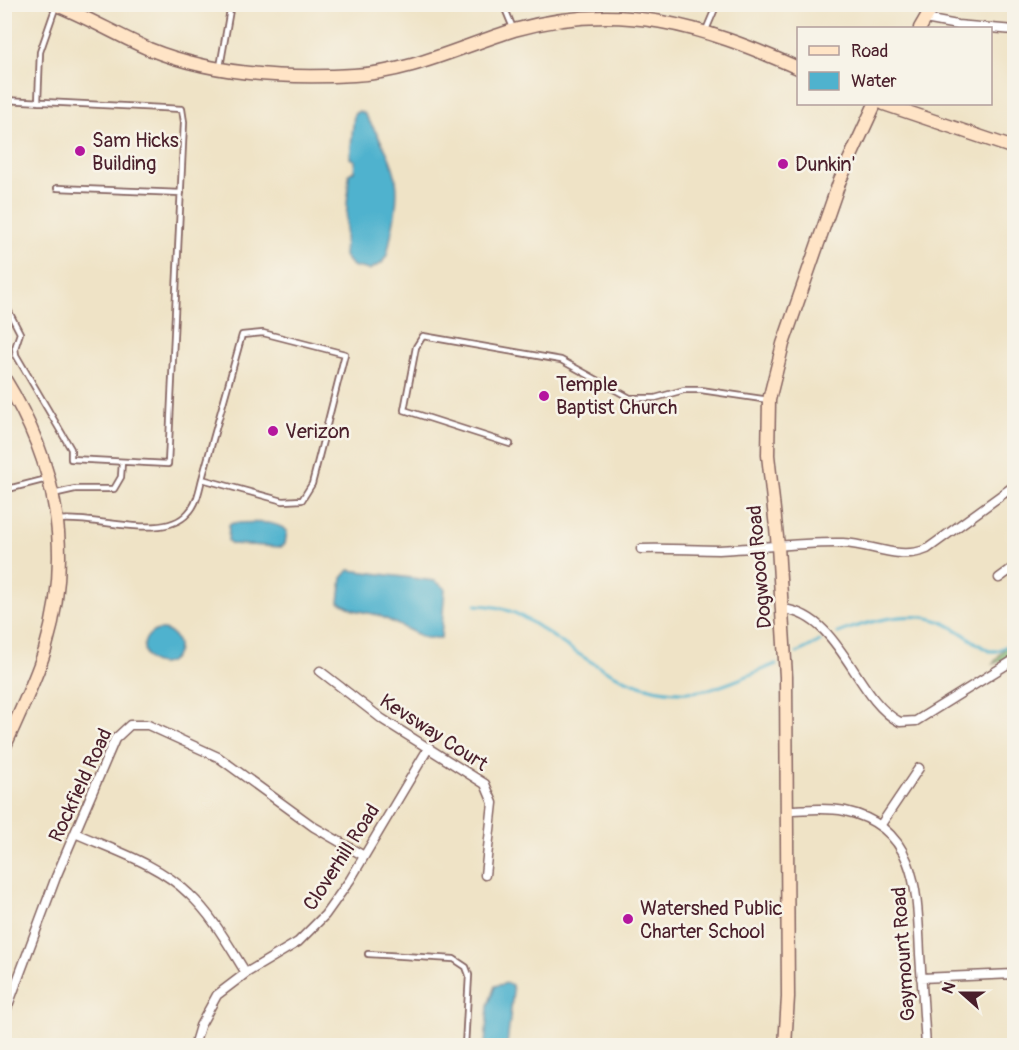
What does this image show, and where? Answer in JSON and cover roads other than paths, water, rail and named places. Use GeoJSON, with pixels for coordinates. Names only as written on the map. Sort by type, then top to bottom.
{"type":"FeatureCollection","features":[{"type":"Feature","properties":{"kind":"main road"},"geometry":{"type":"LineString","coordinates":[[923,24],[934,4]]}},
{"type":"Feature","properties":{"kind":"main road"},"geometry":{"type":"LineString","coordinates":[[55,5],[147,48],[195,65],[219,70],[286,75],[378,73],[435,59],[514,30],[573,18],[610,15],[644,17],[706,30],[797,68]]}},
{"type":"Feature","properties":{"kind":"main road","name":"Dogwood Road"},"geometry":{"type":"LineString","coordinates":[[785,1046],[788,997],[783,609],[768,455],[769,400],[783,344],[840,180],[874,105]]}},
{"type":"Feature","properties":{"kind":"main road"},"geometry":{"type":"LineString","coordinates":[[887,105],[1014,148]]}},
{"type":"Feature","properties":{"kind":"main road"},"geometry":{"type":"LineString","coordinates":[[4,378],[37,439],[50,478],[57,520],[59,587],[44,652],[9,724],[4,748]]}},
{"type":"Feature","properties":{"kind":"street"},"geometry":{"type":"LineString","coordinates":[[923,24],[980,27]]}},
{"type":"Feature","properties":{"kind":"street"},"geometry":{"type":"LineString","coordinates":[[992,28],[1014,30]]}},
{"type":"Feature","properties":{"kind":"street"},"geometry":{"type":"LineString","coordinates":[[641,549],[719,550],[840,543],[866,546],[896,554],[918,553],[927,549],[1012,488],[1014,498]]}},
{"type":"Feature","properties":{"kind":"street"},"geometry":{"type":"LineString","coordinates":[[999,578],[1014,567]]}},
{"type":"Feature","properties":{"kind":"street"},"geometry":{"type":"LineString","coordinates":[[783,609],[796,610],[818,624],[884,710],[900,722],[916,721],[1014,660]]}},
{"type":"Feature","properties":{"kind":"street","name":"Kevsway Court"},"geometry":{"type":"LineString","coordinates":[[320,671],[382,719],[477,777],[490,792],[493,817],[485,875]]}},
{"type":"Feature","properties":{"kind":"street","name":"Rockfield Road"},"geometry":{"type":"LineString","coordinates":[[4,1016],[75,833],[115,739],[124,728],[138,723],[218,758],[314,827],[364,856]]}},
{"type":"Feature","properties":{"kind":"street","name":"Cloverhill Road"},"geometry":{"type":"LineString","coordinates":[[194,1046],[200,1026],[217,995],[246,973],[298,942],[338,898],[429,747]]}},
{"type":"Feature","properties":{"kind":"street"},"geometry":{"type":"LineString","coordinates":[[880,826],[919,768]]}},
{"type":"Feature","properties":{"kind":"street","name":"Gaymount Road"},"geometry":{"type":"LineString","coordinates":[[786,810],[844,811],[880,826],[904,854],[916,883],[926,1046]]}},
{"type":"Feature","properties":{"kind":"street"},"geometry":{"type":"LineString","coordinates":[[75,833],[159,872],[188,892],[215,925],[246,973]]}},
{"type":"Feature","properties":{"kind":"street"},"geometry":{"type":"LineString","coordinates":[[921,978],[1014,974]]}},
{"type":"Feature","properties":{"kind":"lane"},"geometry":{"type":"LineString","coordinates":[[219,70],[231,4]]}},
{"type":"Feature","properties":{"kind":"lane"},"geometry":{"type":"LineString","coordinates":[[503,4],[514,30]]}},
{"type":"Feature","properties":{"kind":"lane"},"geometry":{"type":"LineString","coordinates":[[706,30],[717,4]]}},
{"type":"Feature","properties":{"kind":"lane"},"geometry":{"type":"LineString","coordinates":[[38,102],[40,52],[55,5]]}},
{"type":"Feature","properties":{"kind":"lane"},"geometry":{"type":"LineString","coordinates":[[4,100],[182,109],[184,122],[168,464],[71,459],[71,449],[16,356],[15,348],[20,333],[4,302]]}},
{"type":"Feature","properties":{"kind":"lane"},"geometry":{"type":"LineString","coordinates":[[57,188],[181,193]]}},
{"type":"Feature","properties":{"kind":"lane"},"geometry":{"type":"LineString","coordinates":[[57,520],[76,517],[152,528],[172,525],[181,520],[193,506],[202,479],[242,335],[263,333],[345,354],[312,484],[302,500],[283,501],[202,479]]}},
{"type":"Feature","properties":{"kind":"lane"},"geometry":{"type":"LineString","coordinates":[[510,444],[404,410],[416,347],[423,336],[561,360],[630,398],[655,398],[684,390],[701,390],[769,400]]}},
{"type":"Feature","properties":{"kind":"lane"},"geometry":{"type":"LineString","coordinates":[[53,494],[75,489],[114,489],[121,477],[122,462]]}},
{"type":"Feature","properties":{"kind":"lane"},"geometry":{"type":"LineString","coordinates":[[4,490],[50,478]]}},
{"type":"Feature","properties":{"kind":"lane"},"geometry":{"type":"LineString","coordinates":[[368,954],[460,962],[469,975],[465,1046]]}},
{"type":"Feature","properties":{"kind":"water"},"geometry":{"type":"Polygon","coordinates":[[[359,111],[364,113],[387,152],[393,167],[397,196],[387,255],[382,263],[369,270],[352,266],[344,256],[349,174],[354,171],[355,161],[350,158],[354,114],[359,111]]]}},
{"type":"Feature","properties":{"kind":"water"},"geometry":{"type":"Polygon","coordinates":[[[262,522],[282,527],[287,531],[285,544],[281,547],[232,544],[228,541],[229,525],[262,522]]]}},
{"type":"Feature","properties":{"kind":"water"},"geometry":{"type":"Polygon","coordinates":[[[349,570],[435,581],[445,588],[441,638],[425,638],[378,615],[354,610],[339,602],[342,578],[349,570]]]}},
{"type":"Feature","properties":{"kind":"water"},"geometry":{"type":"Polygon","coordinates":[[[161,630],[173,635],[178,647],[173,659],[161,664],[149,659],[144,647],[149,635],[161,630]]]}},
{"type":"Feature","properties":{"kind":"water"},"geometry":{"type":"Polygon","coordinates":[[[507,983],[512,985],[513,991],[507,1045],[485,1045],[488,1006],[495,986],[507,983]]]}},
{"type":"Feature","properties":{"kind":"waterway"},"geometry":{"type":"LineString","coordinates":[[476,605],[500,608],[518,615],[609,672],[628,681],[668,691],[689,692],[711,689],[776,664]]}},
{"type":"Feature","properties":{"kind":"waterway"},"geometry":{"type":"LineString","coordinates":[[838,633],[890,618],[917,617],[942,622],[989,651],[997,651],[1014,642]]}},
{"type":"Feature","properties":{"kind":"waterway"},"geometry":{"type":"LineString","coordinates":[[797,653],[820,641]]}},
{"type":"Feature","properties":{"kind":"place","name":"Sam Hicks Building"},"geometry":{"type":"Point","coordinates":[80,151]}},
{"type":"Feature","properties":{"kind":"place","name":"Dunkin'"},"geometry":{"type":"Point","coordinates":[783,164]}},
{"type":"Feature","properties":{"kind":"place","name":"Temple Baptist Church"},"geometry":{"type":"Point","coordinates":[544,396]}},
{"type":"Feature","properties":{"kind":"place","name":"Verizon"},"geometry":{"type":"Point","coordinates":[273,431]}},
{"type":"Feature","properties":{"kind":"place","name":"Watershed Public Charter School"},"geometry":{"type":"Point","coordinates":[628,919]}}]}
